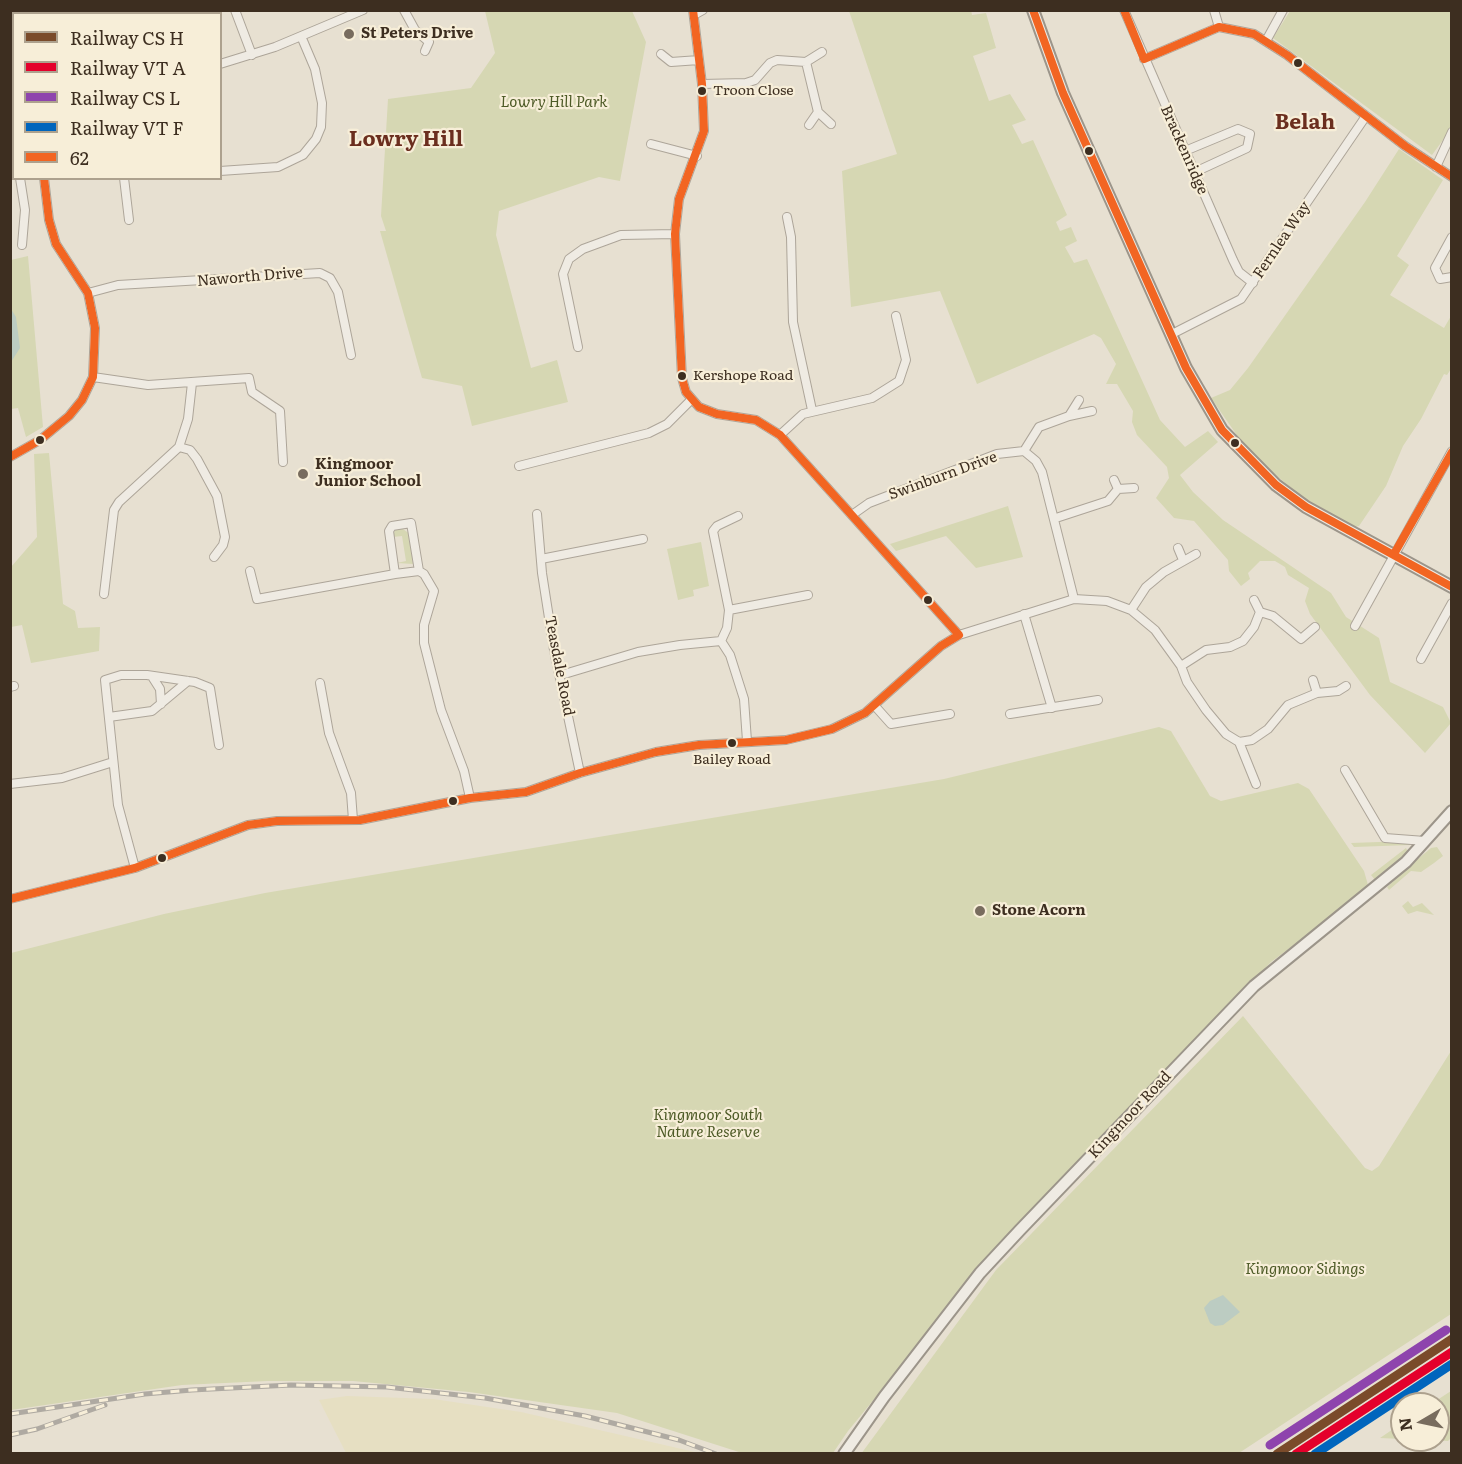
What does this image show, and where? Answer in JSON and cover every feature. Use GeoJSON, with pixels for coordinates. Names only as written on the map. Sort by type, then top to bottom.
{"type":"FeatureCollection","features":[{"type":"Feature","properties":{"kind":"street"},"geometry":{"type":"LineString","coordinates":[[235,10],[252,55]]}},
{"type":"Feature","properties":{"kind":"street"},"geometry":{"type":"LineString","coordinates":[[222,63],[252,55],[363,10]]}},
{"type":"Feature","properties":{"kind":"street"},"geometry":{"type":"LineString","coordinates":[[404,10],[415,30],[432,41],[425,51]]}},
{"type":"Feature","properties":{"kind":"street"},"geometry":{"type":"LineString","coordinates":[[703,10],[693,13],[702,84],[704,131],[697,156],[679,199],[675,234],[682,378],[691,400],[708,411],[756,420],[780,435],[958,635]]}},
{"type":"Feature","properties":{"kind":"street"},"geometry":{"type":"LineString","coordinates":[[1033,10],[1063,93],[1186,368],[1208,410],[1243,454],[1276,485],[1306,507],[1452,587]]}},
{"type":"Feature","properties":{"kind":"street","name":"Brackenridge"},"geometry":{"type":"LineString","coordinates":[[1124,10],[1232,259],[1239,272],[1253,283]]}},
{"type":"Feature","properties":{"kind":"street"},"geometry":{"type":"LineString","coordinates":[[1214,10],[1219,27]]}},
{"type":"Feature","properties":{"kind":"street"},"geometry":{"type":"LineString","coordinates":[[1266,41],[1284,10]]}},
{"type":"Feature","properties":{"kind":"street"},"geometry":{"type":"LineString","coordinates":[[1144,59],[1219,27],[1243,30],[1266,41],[1452,177]]}},
{"type":"Feature","properties":{"kind":"street"},"geometry":{"type":"LineString","coordinates":[[222,171],[279,167],[303,155],[316,139],[321,127],[322,103],[315,69],[302,36]]}},
{"type":"Feature","properties":{"kind":"street"},"geometry":{"type":"LineString","coordinates":[[702,84],[746,83],[755,80],[770,63],[777,60],[806,62],[822,52]]}},
{"type":"Feature","properties":{"kind":"street"},"geometry":{"type":"LineString","coordinates":[[661,54],[671,62],[699,60]]}},
{"type":"Feature","properties":{"kind":"street"},"geometry":{"type":"LineString","coordinates":[[806,62],[818,112],[831,124]]}},
{"type":"Feature","properties":{"kind":"street"},"geometry":{"type":"LineString","coordinates":[[809,125],[818,112]]}},
{"type":"Feature","properties":{"kind":"street","name":"Fernlea Way"},"geometry":{"type":"LineString","coordinates":[[1172,334],[1235,304],[1253,283],[1366,116]]}},
{"type":"Feature","properties":{"kind":"street"},"geometry":{"type":"LineString","coordinates":[[1185,151],[1238,129],[1250,134],[1247,148],[1195,172]]}},
{"type":"Feature","properties":{"kind":"street"},"geometry":{"type":"LineString","coordinates":[[1436,167],[1452,132]]}},
{"type":"Feature","properties":{"kind":"street"},"geometry":{"type":"LineString","coordinates":[[651,144],[697,156]]}},
{"type":"Feature","properties":{"kind":"street"},"geometry":{"type":"LineString","coordinates":[[20,180],[26,210],[22,245]]}},
{"type":"Feature","properties":{"kind":"street"},"geometry":{"type":"LineString","coordinates":[[10,457],[40,440],[69,416],[82,400],[93,377],[94,328],[88,293],[56,244],[49,220],[44,180]]}},
{"type":"Feature","properties":{"kind":"street"},"geometry":{"type":"LineString","coordinates":[[124,180],[129,220]]}},
{"type":"Feature","properties":{"kind":"street"},"geometry":{"type":"LineString","coordinates":[[787,217],[791,237],[794,322],[812,410]]}},
{"type":"Feature","properties":{"kind":"street"},"geometry":{"type":"LineString","coordinates":[[578,347],[563,274],[569,259],[583,249],[621,235],[675,234]]}},
{"type":"Feature","properties":{"kind":"street"},"geometry":{"type":"LineString","coordinates":[[1452,237],[1435,268],[1440,279],[1452,277]]}},
{"type":"Feature","properties":{"kind":"street","name":"Naworth Drive"},"geometry":{"type":"LineString","coordinates":[[88,293],[118,285],[320,273],[330,278],[338,292],[351,355]]}},
{"type":"Feature","properties":{"kind":"street"},"geometry":{"type":"LineString","coordinates":[[780,435],[793,421],[812,410],[872,398],[899,381],[906,360],[896,316]]}},
{"type":"Feature","properties":{"kind":"street"},"geometry":{"type":"LineString","coordinates":[[93,377],[147,385],[249,378],[252,392],[280,411],[283,462]]}},
{"type":"Feature","properties":{"kind":"street"},"geometry":{"type":"LineString","coordinates":[[104,594],[114,510],[119,502],[179,447],[188,419],[192,383]]}},
{"type":"Feature","properties":{"kind":"street"},"geometry":{"type":"LineString","coordinates":[[519,466],[649,433],[667,424],[691,400]]}},
{"type":"Feature","properties":{"kind":"street"},"geometry":{"type":"LineString","coordinates":[[1069,416],[1079,400]]}},
{"type":"Feature","properties":{"kind":"street"},"geometry":{"type":"LineString","coordinates":[[1074,599],[1056,518],[1042,472],[1036,461],[1024,451],[1039,427],[1069,416],[1092,411]]}},
{"type":"Feature","properties":{"kind":"street"},"geometry":{"type":"LineString","coordinates":[[179,447],[190,450],[197,459],[217,496],[225,537],[220,554]]}},
{"type":"Feature","properties":{"kind":"street","name":"Swinburn Drive"},"geometry":{"type":"LineString","coordinates":[[852,515],[869,503],[997,454],[1024,451]]}},
{"type":"Feature","properties":{"kind":"street"},"geometry":{"type":"LineString","coordinates":[[1356,626],[1450,455]]}},
{"type":"Feature","properties":{"kind":"street"},"geometry":{"type":"LineString","coordinates":[[1114,480],[1118,489]]}},
{"type":"Feature","properties":{"kind":"street"},"geometry":{"type":"LineString","coordinates":[[1056,518],[1097,507],[1108,501],[1118,489],[1134,488]]}},
{"type":"Feature","properties":{"kind":"street","name":"Teasdale Road"},"geometry":{"type":"LineString","coordinates":[[537,514],[554,650],[580,773]]}},
{"type":"Feature","properties":{"kind":"street"},"geometry":{"type":"LineString","coordinates":[[721,641],[727,628],[729,610],[713,531],[717,526],[738,516]]}},
{"type":"Feature","properties":{"kind":"street"},"geometry":{"type":"LineString","coordinates":[[395,574],[389,531],[392,526],[411,523],[418,571]]}},
{"type":"Feature","properties":{"kind":"street"},"geometry":{"type":"LineString","coordinates":[[541,560],[643,539]]}},
{"type":"Feature","properties":{"kind":"street"},"geometry":{"type":"LineString","coordinates":[[1178,548],[1183,560]]}},
{"type":"Feature","properties":{"kind":"street"},"geometry":{"type":"LineString","coordinates":[[1131,610],[1146,586],[1183,560],[1196,554]]}},
{"type":"Feature","properties":{"kind":"street"},"geometry":{"type":"LineString","coordinates":[[250,571],[257,599],[418,571],[429,579],[434,591],[424,625],[424,643],[441,710],[464,771],[470,798]]}},
{"type":"Feature","properties":{"kind":"street"},"geometry":{"type":"LineString","coordinates":[[729,610],[808,595]]}},
{"type":"Feature","properties":{"kind":"street"},"geometry":{"type":"LineString","coordinates":[[10,899],[135,868],[248,825],[277,821],[353,820],[470,798],[526,792],[580,773],[656,752],[747,741],[786,740],[832,729],[865,713],[941,646],[958,635],[1074,599],[1107,602],[1131,610],[1155,630],[1181,666],[1187,682],[1206,710],[1226,734],[1239,742],[1256,784]]}},
{"type":"Feature","properties":{"kind":"street"},"geometry":{"type":"LineString","coordinates":[[1254,600],[1260,612],[1273,616],[1301,639],[1315,627]]}},
{"type":"Feature","properties":{"kind":"street"},"geometry":{"type":"LineString","coordinates":[[1421,659],[1452,603]]}},
{"type":"Feature","properties":{"kind":"street"},"geometry":{"type":"LineString","coordinates":[[1181,666],[1206,650],[1230,647],[1243,641],[1254,627],[1260,612]]}},
{"type":"Feature","properties":{"kind":"street"},"geometry":{"type":"LineString","coordinates":[[1024,614],[1052,708]]}},
{"type":"Feature","properties":{"kind":"street"},"geometry":{"type":"LineString","coordinates":[[561,675],[638,652],[721,641]]}},
{"type":"Feature","properties":{"kind":"street"},"geometry":{"type":"LineString","coordinates":[[721,641],[730,655],[744,699],[747,741]]}},
{"type":"Feature","properties":{"kind":"street"},"geometry":{"type":"LineString","coordinates":[[135,868],[118,806],[105,680],[121,675],[147,675],[153,678],[188,681],[210,688],[219,745]]}},
{"type":"Feature","properties":{"kind":"street"},"geometry":{"type":"LineString","coordinates":[[153,678],[160,689],[161,704]]}},
{"type":"Feature","properties":{"kind":"street"},"geometry":{"type":"LineString","coordinates":[[1314,680],[1317,693]]}},
{"type":"Feature","properties":{"kind":"street"},"geometry":{"type":"LineString","coordinates":[[109,717],[143,714],[161,704],[188,681]]}},
{"type":"Feature","properties":{"kind":"street"},"geometry":{"type":"LineString","coordinates":[[320,683],[329,733],[351,793],[353,820]]}},
{"type":"Feature","properties":{"kind":"street"},"geometry":{"type":"LineString","coordinates":[[1239,742],[1252,740],[1268,729],[1288,705],[1317,693],[1338,691],[1346,686]]}},
{"type":"Feature","properties":{"kind":"street"},"geometry":{"type":"LineString","coordinates":[[1010,714],[1098,700]]}},
{"type":"Feature","properties":{"kind":"street"},"geometry":{"type":"LineString","coordinates":[[874,705],[891,724],[950,714]]}},
{"type":"Feature","properties":{"kind":"street"},"geometry":{"type":"LineString","coordinates":[[10,784],[62,778],[113,762]]}},
{"type":"Feature","properties":{"kind":"street"},"geometry":{"type":"LineString","coordinates":[[1345,770],[1385,838],[1425,841]]}},
{"type":"Feature","properties":{"kind":"street","name":"Kingmoor Road"},"geometry":{"type":"LineString","coordinates":[[843,1454],[980,1273],[1020,1230],[1254,986],[1378,887],[1452,811]]}},
{"type":"Feature","properties":{"kind":"shaded area"},"geometry":{"type":"Polygon","coordinates":[[[11,309],[16,317],[20,348],[11,362],[11,309]]]}},
{"type":"Feature","properties":{"kind":"shaded area"},"geometry":{"type":"Polygon","coordinates":[[[1223,1295],[1240,1312],[1223,1325],[1215,1326],[1210,1323],[1204,1308],[1210,1301],[1223,1295]]]}},
{"type":"Feature","properties":{"kind":"shaded area"},"geometry":{"type":"Polygon","coordinates":[[[347,1396],[433,1399],[521,1412],[699,1453],[346,1453],[319,1400],[347,1396]]]}},
{"type":"Feature","properties":{"kind":"green space"},"geometry":{"type":"Polygon","coordinates":[[[971,10],[972,15],[986,13],[996,48],[973,56],[989,101],[1010,94],[1026,120],[1012,125],[1022,144],[1033,140],[1067,215],[1056,222],[1060,231],[1071,227],[1077,241],[1065,247],[1074,263],[1087,259],[1160,420],[1185,447],[1208,431],[1218,442],[1180,475],[1193,492],[1223,520],[1331,593],[1346,617],[1379,638],[1390,682],[1443,707],[1451,723],[1425,753],[1370,695],[1310,614],[1305,601],[1309,588],[1288,575],[1285,567],[1275,561],[1260,561],[1248,573],[1250,579],[1241,586],[1229,571],[1228,560],[1194,521],[1174,518],[1156,498],[1169,478],[1167,467],[1137,435],[1132,422],[1133,411],[1117,384],[1106,384],[1116,364],[1101,338],[1094,334],[977,384],[940,291],[851,307],[842,171],[897,154],[849,11],[971,10]]]}},
{"type":"Feature","properties":{"kind":"green space","name":"Lowry Hill Park"},"geometry":{"type":"Polygon","coordinates":[[[485,11],[632,11],[646,42],[620,181],[599,177],[499,211],[496,235],[531,368],[557,360],[568,402],[472,426],[462,386],[422,378],[380,231],[386,231],[381,216],[388,99],[471,88],[495,53],[485,11]]]}},
{"type":"Feature","properties":{"kind":"green space"},"geometry":{"type":"Polygon","coordinates":[[[1290,11],[1451,11],[1451,129],[1432,155],[1273,38],[1290,11]]]}},
{"type":"Feature","properties":{"kind":"green space"},"geometry":{"type":"Polygon","coordinates":[[[1399,149],[1443,180],[1397,256],[1409,265],[1390,295],[1444,328],[1451,316],[1451,369],[1447,375],[1444,374],[1421,419],[1403,446],[1386,486],[1359,526],[1355,527],[1302,497],[1265,466],[1241,441],[1211,398],[1230,390],[1248,368],[1365,202],[1399,149]]]}},
{"type":"Feature","properties":{"kind":"green space"},"geometry":{"type":"Polygon","coordinates":[[[28,256],[43,427],[26,437],[18,408],[11,409],[11,260],[28,256]]]}},
{"type":"Feature","properties":{"kind":"green space"},"geometry":{"type":"Polygon","coordinates":[[[49,453],[63,604],[75,611],[78,628],[100,627],[99,651],[31,663],[22,625],[11,627],[11,567],[37,537],[34,454],[49,453]]]}},
{"type":"Feature","properties":{"kind":"green space"},"geometry":{"type":"Polygon","coordinates":[[[1008,506],[1023,557],[976,568],[946,536],[896,551],[890,544],[1008,506]]]}},
{"type":"Feature","properties":{"kind":"green space"},"geometry":{"type":"Polygon","coordinates":[[[400,527],[410,534],[413,564],[397,563],[406,561],[402,536],[393,537],[395,530],[400,527]]]}},
{"type":"Feature","properties":{"kind":"green space"},"geometry":{"type":"Polygon","coordinates":[[[701,542],[709,586],[693,590],[694,596],[678,600],[667,549],[701,542]]]}},
{"type":"Feature","properties":{"kind":"green space","name":"Kingmoor South Nature Reserve"},"geometry":{"type":"Polygon","coordinates":[[[1159,727],[1171,731],[1210,796],[1221,801],[1298,783],[1309,789],[1364,871],[1368,885],[1364,893],[1271,962],[1018,1224],[848,1431],[833,1453],[742,1453],[617,1413],[469,1392],[353,1381],[268,1381],[182,1385],[11,1410],[11,953],[164,914],[265,893],[944,779],[1159,727]]]}},
{"type":"Feature","properties":{"kind":"green space"},"geometry":{"type":"Polygon","coordinates":[[[1407,841],[1410,845],[1354,847],[1351,843],[1407,841]]]}},
{"type":"Feature","properties":{"kind":"green space"},"geometry":{"type":"Polygon","coordinates":[[[1437,847],[1443,856],[1421,872],[1411,871],[1389,890],[1387,887],[1413,863],[1431,848],[1437,847]]]}},
{"type":"Feature","properties":{"kind":"green space"},"geometry":{"type":"Polygon","coordinates":[[[1406,848],[1408,852],[1376,881],[1371,875],[1406,848]]]}},
{"type":"Feature","properties":{"kind":"green space"},"geometry":{"type":"Polygon","coordinates":[[[1408,901],[1413,907],[1422,903],[1434,915],[1417,911],[1408,914],[1402,906],[1408,901]]]}},
{"type":"Feature","properties":{"kind":"green space","name":"Kingmoor Sidings"},"geometry":{"type":"Polygon","coordinates":[[[1243,1016],[1365,1168],[1372,1171],[1379,1166],[1451,1051],[1451,1314],[1239,1453],[861,1454],[996,1270],[1243,1016]]]}},
{"type":"Feature","properties":{"kind":"green space"},"geometry":{"type":"Polygon","coordinates":[[[1451,1391],[1450,1439],[1450,1392],[1451,1391]]]}},
{"type":"Feature","properties":{"kind":"green space"},"geometry":{"type":"Polygon","coordinates":[[[1390,1431],[1390,1438],[1380,1438],[1390,1431]]]}},
{"type":"Feature","properties":{"kind":"railway"},"geometry":{"type":"LineString","coordinates":[[1299,1454],[1452,1352]]}},
{"type":"Feature","properties":{"kind":"railway"},"geometry":{"type":"LineString","coordinates":[[10,1414],[145,1394],[192,1390],[291,1385],[387,1387],[485,1398],[585,1416],[679,1440],[716,1454]]}},
{"type":"Feature","properties":{"kind":"railway"},"geometry":{"type":"LineString","coordinates":[[10,1435],[37,1429],[105,1405]]}},
{"type":"Feature","properties":{"kind":"transit line","name":"62"},"geometry":{"type":"LineString","coordinates":[[10,899],[135,868],[248,825],[277,821],[360,820],[470,798],[526,792],[580,773],[656,752],[699,745],[786,740],[832,729],[865,713],[941,646],[959,635],[780,435],[756,420],[717,414],[699,407],[686,392],[682,378],[675,234],[679,199],[704,131],[702,84],[693,10]]}},
{"type":"Feature","properties":{"kind":"transit line","name":"62"},"geometry":{"type":"LineString","coordinates":[[1033,10],[1063,93],[1186,368],[1222,430],[1276,485],[1306,507],[1452,587]]}},
{"type":"Feature","properties":{"kind":"transit line","name":"62"},"geometry":{"type":"LineString","coordinates":[[1124,10],[1144,59],[1219,27],[1254,34],[1287,55],[1405,146],[1452,177]]}},
{"type":"Feature","properties":{"kind":"transit line","name":"62"},"geometry":{"type":"LineString","coordinates":[[10,457],[40,440],[69,416],[82,400],[93,377],[95,328],[88,293],[56,244],[49,220],[44,180]]}},
{"type":"Feature","properties":{"kind":"transit line","name":"62"},"geometry":{"type":"LineString","coordinates":[[1394,554],[1452,452]]}},
{"type":"Feature","properties":{"kind":"transit line"},"geometry":{"type":"LineString","coordinates":[[1270,1445],[1446,1330]]}},
{"type":"Feature","properties":{"kind":"transit line"},"geometry":{"type":"LineString","coordinates":[[1277,1454],[1452,1339]]}},
{"type":"Feature","properties":{"kind":"transit line"},"geometry":{"type":"LineString","coordinates":[[1296,1454],[1452,1352]]}},
{"type":"Feature","properties":{"kind":"transit line"},"geometry":{"type":"LineString","coordinates":[[1315,1454],[1452,1364]]}},
{"type":"Feature","properties":{"kind":"place","name":"St Peters Drive"},"geometry":{"type":"Point","coordinates":[349,34]}},
{"type":"Feature","properties":{"kind":"place","name":"Troon Close"},"geometry":{"type":"Point","coordinates":[702,91]}},
{"type":"Feature","properties":{"kind":"place","name":"Kershope Road"},"geometry":{"type":"Point","coordinates":[682,376]}},
{"type":"Feature","properties":{"kind":"place","name":"Kingmoor Junior School"},"geometry":{"type":"Point","coordinates":[303,474]}},
{"type":"Feature","properties":{"kind":"place","name":"Bailey Road"},"geometry":{"type":"Point","coordinates":[732,743]}},
{"type":"Feature","properties":{"kind":"place","name":"Stone Acorn"},"geometry":{"type":"Point","coordinates":[980,911]}},
{"type":"Feature","properties":{"kind":"district","name":"Belah"},"geometry":{"type":"Point","coordinates":[1305,123]}},
{"type":"Feature","properties":{"kind":"district","name":"Lowry Hill"},"geometry":{"type":"Point","coordinates":[406,140]}}]}
